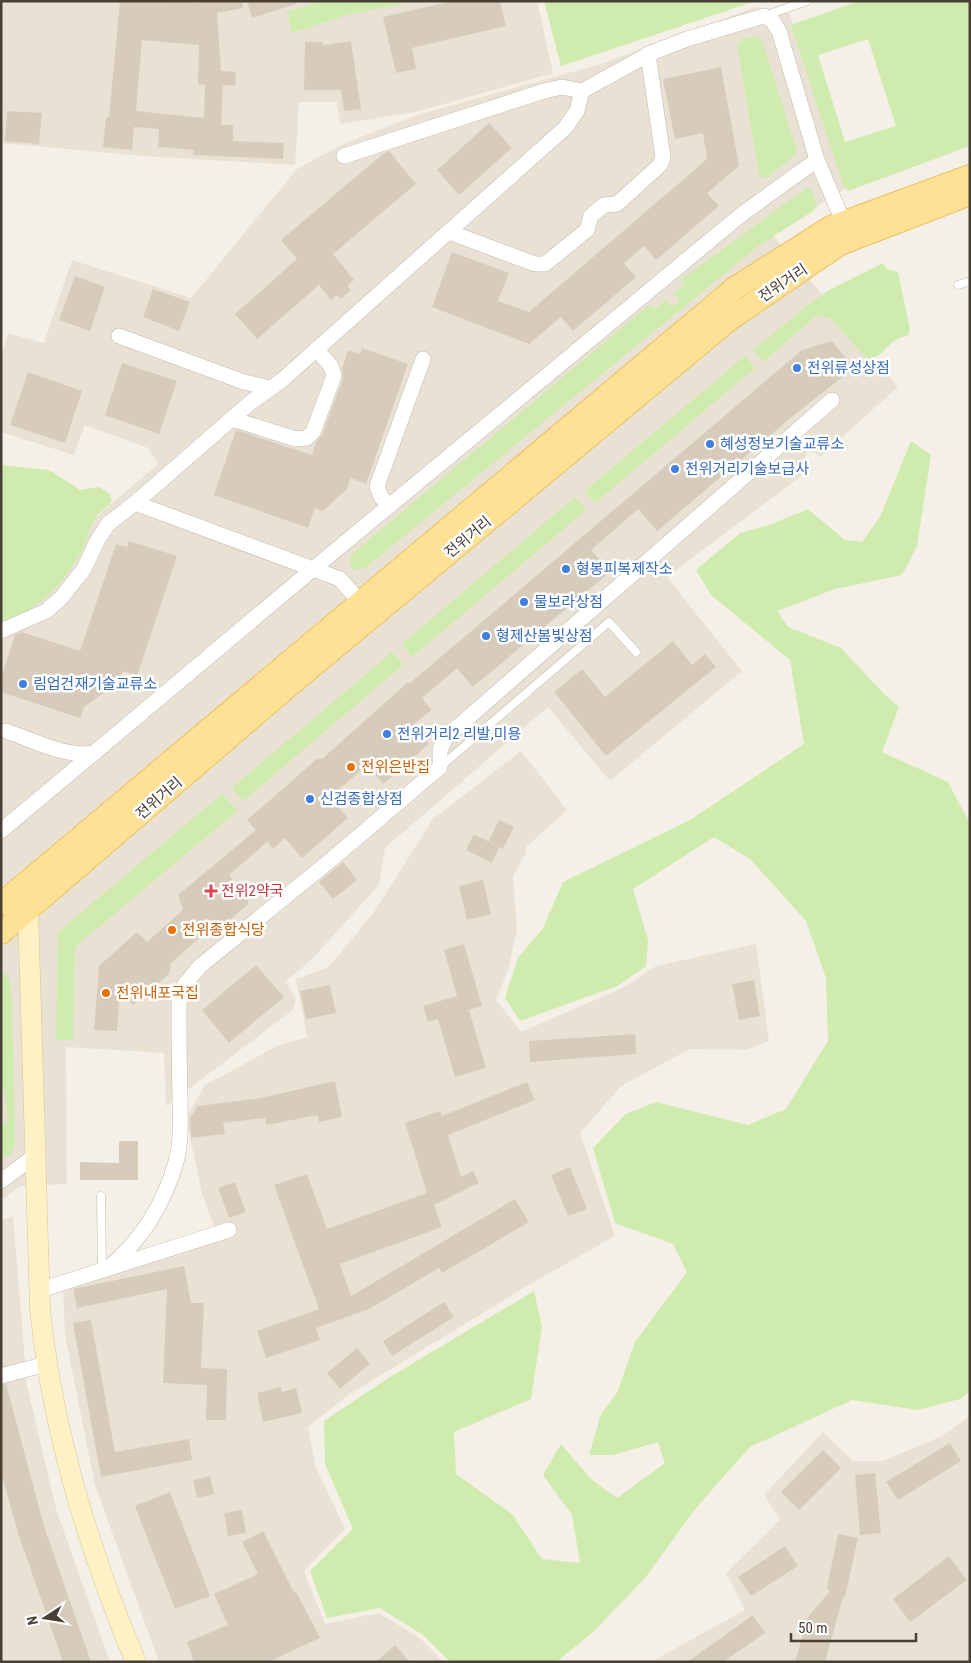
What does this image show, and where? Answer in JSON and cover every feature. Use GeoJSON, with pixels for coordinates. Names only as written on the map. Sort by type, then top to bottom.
{"type":"FeatureCollection","features":[{"type":"Feature","properties":{"kind":"main road","name":"전위거리"},"geometry":{"type":"LineString","coordinates":[[1,904],[735,288],[832,226],[970,176]]}},
{"type":"Feature","properties":{"kind":"main road","name":"전위거리"},"geometry":{"type":"LineString","coordinates":[[1,933],[285,689],[730,319],[840,244],[970,194]]}},
{"type":"Feature","properties":{"kind":"street"},"geometry":{"type":"LineString","coordinates":[[344,156],[544,91],[562,87],[582,91],[648,54],[687,39],[764,16],[772,20],[779,31],[817,160],[843,221]]}},
{"type":"Feature","properties":{"kind":"street"},"geometry":{"type":"LineString","coordinates":[[448,232],[535,264],[545,264],[587,230],[591,216],[597,210],[604,205],[616,204],[638,185],[660,165],[663,157],[648,54]]}},
{"type":"Feature","properties":{"kind":"street"},"geometry":{"type":"LineString","coordinates":[[1,631],[38,614],[62,598],[84,569],[97,541],[108,524],[316,349],[565,128],[577,111],[582,91]]}},
{"type":"Feature","properties":{"kind":"street"},"geometry":{"type":"LineString","coordinates":[[1,831],[313,569],[742,214],[817,160]]}},
{"type":"Feature","properties":{"kind":"street"},"geometry":{"type":"LineString","coordinates":[[119,336],[244,382],[270,388]]}},
{"type":"Feature","properties":{"kind":"street"},"geometry":{"type":"LineString","coordinates":[[232,419],[296,439],[307,438],[314,432],[334,376],[331,366],[316,349]]}},
{"type":"Feature","properties":{"kind":"street"},"geometry":{"type":"LineString","coordinates":[[390,506],[381,497],[377,486],[423,358]]}},
{"type":"Feature","properties":{"kind":"street"},"geometry":{"type":"LineString","coordinates":[[105,1270],[127,1252],[144,1232],[164,1194],[176,1161],[180,1131],[179,1002],[185,984],[200,966],[332,859],[440,767],[440,750],[446,737],[832,400]]}},
{"type":"Feature","properties":{"kind":"street"},"geometry":{"type":"LineString","coordinates":[[135,503],[340,579],[360,602]]}},
{"type":"Feature","properties":{"kind":"street"},"geometry":{"type":"LineString","coordinates":[[6,731],[73,753],[84,755],[95,753]]}},
{"type":"Feature","properties":{"kind":"street"},"geometry":{"type":"LineString","coordinates":[[28,910],[40,1309],[46,1364],[78,1497],[122,1630],[136,1662]]}},
{"type":"Feature","properties":{"kind":"street"},"geometry":{"type":"LineString","coordinates":[[1,1181],[36,1155]]}},
{"type":"Feature","properties":{"kind":"street"},"geometry":{"type":"LineString","coordinates":[[40,1290],[229,1230]]}},
{"type":"Feature","properties":{"kind":"street"},"geometry":{"type":"LineString","coordinates":[[1,1376],[46,1364]]}},
{"type":"Feature","properties":{"kind":"lane"},"geometry":{"type":"LineString","coordinates":[[764,16],[807,1]]}},
{"type":"Feature","properties":{"kind":"lane"},"geometry":{"type":"LineString","coordinates":[[958,285],[970,281]]}},
{"type":"Feature","properties":{"kind":"lane"},"geometry":{"type":"LineString","coordinates":[[440,767],[609,622],[636,652]]}},
{"type":"Feature","properties":{"kind":"lane"},"geometry":{"type":"LineString","coordinates":[[101,1196],[105,1270]]}},
{"type":"Feature","properties":{"kind":"shaded area"},"geometry":{"type":"Polygon","coordinates":[[[1,1],[537,1],[553,73],[416,112],[340,124],[337,102],[299,102],[295,165],[143,156],[1,143],[1,1]]]}},
{"type":"Feature","properties":{"kind":"shaded area"},"geometry":{"type":"Polygon","coordinates":[[[756,7],[789,12],[845,189],[772,234],[898,387],[820,457],[808,446],[800,477],[667,577],[742,671],[610,781],[548,707],[385,848],[379,885],[312,959],[286,981],[296,999],[293,1010],[166,1106],[164,1053],[66,1047],[67,1184],[20,1186],[1,1201],[1,624],[57,586],[73,565],[96,517],[158,464],[148,448],[85,425],[74,455],[1,432],[1,357],[8,333],[44,343],[72,260],[191,298],[297,169],[341,145],[417,115],[601,64],[756,7]]]}},
{"type":"Feature","properties":{"kind":"shaded area"},"geometry":{"type":"Polygon","coordinates":[[[521,751],[567,810],[526,847],[525,855],[513,876],[517,930],[508,970],[496,1000],[521,1032],[625,987],[656,966],[756,944],[769,1041],[746,1050],[690,1049],[621,1086],[580,1133],[615,1236],[534,1282],[348,1395],[308,1427],[316,1468],[345,1529],[304,1571],[325,1624],[379,1613],[421,1639],[443,1662],[159,1662],[95,1485],[65,1335],[63,1286],[220,1241],[202,1194],[186,1118],[205,1085],[277,1046],[307,1037],[296,979],[327,968],[339,955],[374,912],[433,819],[521,751]]]}},
{"type":"Feature","properties":{"kind":"shaded area"},"geometry":{"type":"Polygon","coordinates":[[[13,1216],[27,1386],[57,1512],[110,1662],[1,1662],[1,1221],[13,1216]]]}},
{"type":"Feature","properties":{"kind":"shaded area"},"geometry":{"type":"Polygon","coordinates":[[[970,1416],[970,1662],[651,1662],[745,1610],[726,1573],[780,1520],[764,1495],[823,1432],[853,1461],[883,1461],[942,1436],[970,1416]]]}},
{"type":"Feature","properties":{"kind":"green space"},"geometry":{"type":"Polygon","coordinates":[[[322,1],[414,1],[347,15],[292,33],[287,12],[322,1]]]}},
{"type":"Feature","properties":{"kind":"green space"},"geometry":{"type":"Polygon","coordinates":[[[544,1],[756,1],[561,66],[544,1]]]}},
{"type":"Feature","properties":{"kind":"green space"},"geometry":{"type":"Polygon","coordinates":[[[859,1],[970,1],[970,146],[848,191],[844,187],[791,25],[859,1]],[[868,39],[818,55],[845,142],[896,126],[868,39]]]}},
{"type":"Feature","properties":{"kind":"green space"},"geometry":{"type":"Polygon","coordinates":[[[758,36],[763,43],[796,148],[796,154],[767,177],[762,178],[759,175],[737,45],[742,39],[758,36]]]}},
{"type":"Feature","properties":{"kind":"green space"},"geometry":{"type":"Polygon","coordinates":[[[806,188],[812,190],[817,207],[813,211],[758,246],[365,568],[354,570],[350,562],[352,554],[650,304],[655,309],[666,300],[672,307],[680,300],[674,293],[685,284],[681,280],[806,188]]]}},
{"type":"Feature","properties":{"kind":"green space"},"geometry":{"type":"Polygon","coordinates":[[[883,263],[887,269],[898,272],[910,330],[908,335],[895,340],[875,358],[869,361],[830,318],[816,316],[763,362],[753,350],[808,305],[831,289],[883,263]]]}},
{"type":"Feature","properties":{"kind":"green space"},"geometry":{"type":"Polygon","coordinates":[[[745,356],[755,368],[595,503],[585,491],[745,356]]]}},
{"type":"Feature","properties":{"kind":"green space"},"geometry":{"type":"Polygon","coordinates":[[[911,441],[931,455],[917,546],[902,575],[835,589],[777,611],[788,627],[841,648],[885,695],[899,707],[882,752],[948,782],[970,824],[970,1391],[960,1399],[918,1410],[852,1400],[750,1447],[696,1508],[645,1578],[591,1634],[556,1662],[450,1662],[423,1635],[380,1608],[327,1618],[310,1571],[353,1529],[325,1464],[324,1421],[390,1377],[534,1291],[542,1327],[531,1399],[454,1432],[456,1474],[512,1514],[542,1559],[580,1563],[572,1515],[543,1475],[561,1444],[591,1479],[617,1498],[665,1463],[658,1442],[613,1455],[589,1455],[601,1414],[617,1393],[635,1342],[687,1272],[673,1244],[615,1223],[593,1148],[626,1114],[656,1102],[748,1125],[786,1109],[828,1041],[826,978],[806,921],[750,859],[714,837],[633,889],[648,940],[646,966],[617,986],[520,1021],[505,998],[518,958],[543,928],[563,882],[690,820],[804,744],[790,660],[711,595],[696,570],[740,533],[769,525],[808,509],[845,540],[862,542],[880,517],[911,441]]]}},
{"type":"Feature","properties":{"kind":"green space"},"geometry":{"type":"Polygon","coordinates":[[[1,465],[49,470],[80,490],[99,487],[110,494],[112,501],[96,517],[77,559],[60,583],[39,603],[1,624],[1,465]]]}},
{"type":"Feature","properties":{"kind":"green space"},"geometry":{"type":"Polygon","coordinates":[[[575,497],[586,510],[412,657],[402,644],[575,497]]]}},
{"type":"Feature","properties":{"kind":"green space"},"geometry":{"type":"Polygon","coordinates":[[[392,652],[403,665],[243,801],[232,788],[392,652]]]}},
{"type":"Feature","properties":{"kind":"green space"},"geometry":{"type":"Polygon","coordinates":[[[222,794],[237,811],[75,947],[73,1040],[56,1040],[58,932],[222,794]]]}},
{"type":"Feature","properties":{"kind":"green space"},"geometry":{"type":"Polygon","coordinates":[[[6,973],[10,981],[12,1001],[15,1146],[10,1155],[2,1157],[1,1127],[8,1120],[4,1089],[1,1085],[1,977],[6,973]]]}},
{"type":"Feature","properties":{"kind":"building"},"geometry":{"type":"Polygon","coordinates":[[[120,1],[199,3],[199,1],[242,1],[243,8],[217,13],[221,71],[236,72],[235,86],[223,85],[221,125],[233,125],[233,141],[284,143],[283,159],[193,155],[194,150],[158,147],[159,129],[134,127],[132,150],[103,147],[106,117],[109,117],[120,1]],[[142,40],[136,111],[204,118],[205,85],[198,84],[199,45],[142,40]]]}},
{"type":"Feature","properties":{"kind":"building"},"geometry":{"type":"Polygon","coordinates":[[[247,1],[296,1],[296,4],[252,18],[247,1]]]}},
{"type":"Feature","properties":{"kind":"building"},"geometry":{"type":"Polygon","coordinates":[[[453,1],[500,1],[506,26],[412,48],[416,69],[396,73],[383,17],[453,1]]]}},
{"type":"Feature","properties":{"kind":"building"},"geometry":{"type":"Polygon","coordinates":[[[351,41],[361,109],[344,111],[341,90],[304,90],[305,42],[323,42],[323,45],[351,41]]]}},
{"type":"Feature","properties":{"kind":"building"},"geometry":{"type":"Polygon","coordinates":[[[721,67],[739,166],[707,193],[719,206],[656,260],[644,246],[624,263],[636,277],[573,331],[561,317],[529,344],[432,307],[452,252],[509,273],[498,301],[529,312],[707,159],[703,133],[675,139],[663,79],[721,67]]]}},
{"type":"Feature","properties":{"kind":"building"},"geometry":{"type":"Polygon","coordinates":[[[7,111],[42,113],[39,144],[5,141],[7,111]]]}},
{"type":"Feature","properties":{"kind":"building"},"geometry":{"type":"Polygon","coordinates":[[[489,123],[512,148],[459,195],[437,170],[489,123]]]}},
{"type":"Feature","properties":{"kind":"building"},"geometry":{"type":"Polygon","coordinates":[[[389,151],[416,184],[333,254],[354,280],[347,286],[351,290],[341,299],[337,295],[331,300],[319,285],[257,339],[235,314],[297,259],[281,240],[384,153],[389,151]]]}},
{"type":"Feature","properties":{"kind":"building"},"geometry":{"type":"Polygon","coordinates":[[[75,276],[105,287],[90,331],[59,320],[75,276]]]}},
{"type":"Feature","properties":{"kind":"building"},"geometry":{"type":"Polygon","coordinates":[[[153,289],[190,302],[179,331],[143,317],[153,289]]]}},
{"type":"Feature","properties":{"kind":"building"},"geometry":{"type":"Polygon","coordinates":[[[832,341],[854,368],[793,416],[657,531],[638,509],[591,550],[610,572],[473,687],[457,668],[422,698],[432,710],[413,725],[429,744],[383,784],[367,765],[330,797],[348,818],[302,858],[285,838],[273,849],[267,842],[229,875],[248,897],[248,904],[212,936],[207,931],[171,963],[169,974],[133,1005],[120,990],[117,1031],[94,1030],[99,966],[137,932],[147,942],[183,910],[178,895],[256,830],[247,820],[318,758],[322,759],[408,682],[409,684],[802,350],[832,341]]]}},
{"type":"Feature","properties":{"kind":"building"},"geometry":{"type":"Polygon","coordinates":[[[362,348],[408,364],[366,484],[351,478],[346,490],[323,511],[315,508],[308,528],[214,495],[236,430],[312,455],[316,442],[322,435],[343,379],[342,369],[348,350],[360,354],[362,348]]]}},
{"type":"Feature","properties":{"kind":"building"},"geometry":{"type":"Polygon","coordinates":[[[122,363],[177,381],[159,434],[105,415],[122,363]]]}},
{"type":"Feature","properties":{"kind":"building"},"geometry":{"type":"Polygon","coordinates":[[[28,372],[82,391],[65,443],[10,425],[28,372]]]}},
{"type":"Feature","properties":{"kind":"building"},"geometry":{"type":"Polygon","coordinates":[[[129,541],[177,556],[137,676],[123,671],[119,682],[84,707],[80,718],[1,692],[1,678],[15,635],[22,632],[80,651],[116,544],[127,547],[129,541]]]}},
{"type":"Feature","properties":{"kind":"building"},"geometry":{"type":"Polygon","coordinates":[[[673,641],[692,665],[705,654],[716,667],[606,756],[554,692],[582,669],[605,697],[673,641]]]}},
{"type":"Feature","properties":{"kind":"building"},"geometry":{"type":"Polygon","coordinates":[[[499,820],[514,827],[503,849],[489,841],[499,820]]]}},
{"type":"Feature","properties":{"kind":"building"},"geometry":{"type":"Polygon","coordinates":[[[474,834],[499,847],[492,863],[466,850],[474,834]]]}},
{"type":"Feature","properties":{"kind":"building"},"geometry":{"type":"Polygon","coordinates":[[[343,862],[357,880],[333,899],[319,882],[343,862]]]}},
{"type":"Feature","properties":{"kind":"building"},"geometry":{"type":"Polygon","coordinates":[[[483,880],[491,914],[467,920],[459,886],[483,880]]]}},
{"type":"Feature","properties":{"kind":"building"},"geometry":{"type":"Polygon","coordinates":[[[464,944],[482,1006],[469,1010],[486,1068],[455,1077],[438,1019],[428,1022],[423,1006],[457,996],[444,950],[464,944]]]}},
{"type":"Feature","properties":{"kind":"building"},"geometry":{"type":"Polygon","coordinates":[[[256,965],[284,997],[229,1043],[202,1010],[256,965]]]}},
{"type":"Feature","properties":{"kind":"building"},"geometry":{"type":"Polygon","coordinates":[[[754,980],[760,1016],[739,1020],[732,984],[754,980]]]}},
{"type":"Feature","properties":{"kind":"building"},"geometry":{"type":"Polygon","coordinates":[[[330,985],[336,1013],[306,1019],[300,991],[330,985]]]}},
{"type":"Feature","properties":{"kind":"building"},"geometry":{"type":"Polygon","coordinates":[[[635,1034],[636,1054],[530,1062],[529,1041],[635,1034]]]}},
{"type":"Feature","properties":{"kind":"building"},"geometry":{"type":"Polygon","coordinates":[[[335,1081],[342,1117],[319,1122],[318,1115],[266,1125],[265,1118],[223,1123],[225,1134],[191,1138],[190,1118],[198,1106],[261,1098],[335,1081]]]}},
{"type":"Feature","properties":{"kind":"building"},"geometry":{"type":"Polygon","coordinates":[[[527,1082],[535,1100],[448,1135],[461,1177],[473,1171],[479,1183],[434,1205],[442,1227],[340,1264],[351,1296],[515,1199],[529,1222],[442,1273],[439,1268],[369,1309],[316,1328],[320,1340],[266,1358],[257,1331],[319,1309],[274,1185],[307,1174],[327,1229],[427,1193],[405,1123],[440,1111],[442,1116],[527,1082]]]}},
{"type":"Feature","properties":{"kind":"building"},"geometry":{"type":"Polygon","coordinates":[[[119,1141],[138,1141],[138,1180],[80,1180],[80,1162],[119,1163],[119,1141]]]}},
{"type":"Feature","properties":{"kind":"building"},"geometry":{"type":"Polygon","coordinates":[[[570,1167],[587,1209],[568,1216],[551,1175],[570,1167]]]}},
{"type":"Feature","properties":{"kind":"building"},"geometry":{"type":"Polygon","coordinates":[[[235,1182],[246,1212],[229,1218],[218,1188],[235,1182]]]}},
{"type":"Feature","properties":{"kind":"building"},"geometry":{"type":"Polygon","coordinates":[[[184,1266],[191,1303],[204,1303],[201,1368],[227,1369],[226,1420],[206,1420],[207,1385],[163,1383],[167,1289],[77,1308],[73,1289],[184,1266]]]}},
{"type":"Feature","properties":{"kind":"building"},"geometry":{"type":"Polygon","coordinates":[[[444,1302],[454,1317],[392,1356],[383,1341],[444,1302]]]}},
{"type":"Feature","properties":{"kind":"building"},"geometry":{"type":"Polygon","coordinates":[[[91,1320],[115,1452],[189,1439],[192,1460],[101,1477],[73,1323],[91,1320]]]}},
{"type":"Feature","properties":{"kind":"building"},"geometry":{"type":"Polygon","coordinates":[[[357,1348],[370,1364],[340,1389],[327,1373],[357,1348]]]}},
{"type":"Feature","properties":{"kind":"building"},"geometry":{"type":"Polygon","coordinates":[[[6,1384],[44,1526],[91,1662],[63,1662],[18,1533],[1,1472],[1,1385],[6,1384]]]}},
{"type":"Feature","properties":{"kind":"building"},"geometry":{"type":"Polygon","coordinates":[[[281,1387],[282,1392],[296,1388],[302,1413],[263,1422],[257,1393],[281,1387]]]}},
{"type":"Feature","properties":{"kind":"building"},"geometry":{"type":"Polygon","coordinates":[[[950,1443],[961,1461],[898,1500],[886,1482],[950,1443]]]}},
{"type":"Feature","properties":{"kind":"building"},"geometry":{"type":"Polygon","coordinates":[[[823,1450],[841,1468],[799,1510],[781,1492],[823,1450]]]}},
{"type":"Feature","properties":{"kind":"building"},"geometry":{"type":"Polygon","coordinates":[[[875,1473],[881,1533],[860,1535],[855,1475],[875,1473]]]}},
{"type":"Feature","properties":{"kind":"building"},"geometry":{"type":"Polygon","coordinates":[[[210,1476],[214,1494],[197,1498],[193,1480],[210,1476]]]}},
{"type":"Feature","properties":{"kind":"building"},"geometry":{"type":"Polygon","coordinates":[[[170,1492],[210,1596],[175,1609],[135,1506],[170,1492]]]}},
{"type":"Feature","properties":{"kind":"building"},"geometry":{"type":"Polygon","coordinates":[[[242,1510],[246,1533],[228,1536],[224,1513],[242,1510]]]}},
{"type":"Feature","properties":{"kind":"building"},"geometry":{"type":"Polygon","coordinates":[[[263,1531],[294,1593],[296,1592],[320,1638],[268,1662],[194,1662],[187,1642],[228,1625],[214,1594],[258,1574],[242,1542],[263,1531]]]}},
{"type":"Feature","properties":{"kind":"building"},"geometry":{"type":"Polygon","coordinates":[[[838,1534],[858,1538],[845,1597],[843,1597],[825,1662],[795,1662],[808,1617],[830,1591],[827,1588],[838,1534]]]}},
{"type":"Feature","properties":{"kind":"building"},"geometry":{"type":"Polygon","coordinates":[[[785,1546],[798,1566],[751,1596],[738,1577],[785,1546]]]}},
{"type":"Feature","properties":{"kind":"building"},"geometry":{"type":"Polygon","coordinates":[[[949,1556],[967,1580],[910,1622],[893,1599],[949,1556]]]}},
{"type":"Feature","properties":{"kind":"building"},"geometry":{"type":"Polygon","coordinates":[[[753,1615],[765,1633],[723,1662],[687,1662],[753,1615]]]}},
{"type":"Feature","properties":{"kind":"building"},"geometry":{"type":"Polygon","coordinates":[[[395,1645],[410,1662],[376,1662],[395,1645]]]}},
{"type":"Feature","properties":{"kind":"place","name":"전위류성상점"},"geometry":{"type":"Point","coordinates":[797,368]}},
{"type":"Feature","properties":{"kind":"place","name":"혜성정보기술교류소"},"geometry":{"type":"Point","coordinates":[710,444]}},
{"type":"Feature","properties":{"kind":"place","name":"전위거리기술보급사"},"geometry":{"type":"Point","coordinates":[675,469]}},
{"type":"Feature","properties":{"kind":"place","name":"형봉피복제작소"},"geometry":{"type":"Point","coordinates":[566,569]}},
{"type":"Feature","properties":{"kind":"place","name":"물보라상점"},"geometry":{"type":"Point","coordinates":[524,602]}},
{"type":"Feature","properties":{"kind":"place","name":"형제산봄빛상점"},"geometry":{"type":"Point","coordinates":[486,636]}},
{"type":"Feature","properties":{"kind":"place","name":"림업건재기술교류소"},"geometry":{"type":"Point","coordinates":[23,684]}},
{"type":"Feature","properties":{"kind":"place","name":"전위거리2 리발,미용"},"geometry":{"type":"Point","coordinates":[387,734]}},
{"type":"Feature","properties":{"kind":"place","name":"전위은반집"},"geometry":{"type":"Point","coordinates":[351,767]}},
{"type":"Feature","properties":{"kind":"place","name":"신검종합상점"},"geometry":{"type":"Point","coordinates":[310,799]}},
{"type":"Feature","properties":{"kind":"place","name":"전위2약국"},"geometry":{"type":"Point","coordinates":[211,891]}},
{"type":"Feature","properties":{"kind":"place","name":"전위종합식당"},"geometry":{"type":"Point","coordinates":[172,930]}},
{"type":"Feature","properties":{"kind":"place","name":"전위내포국집"},"geometry":{"type":"Point","coordinates":[106,993]}}]}
